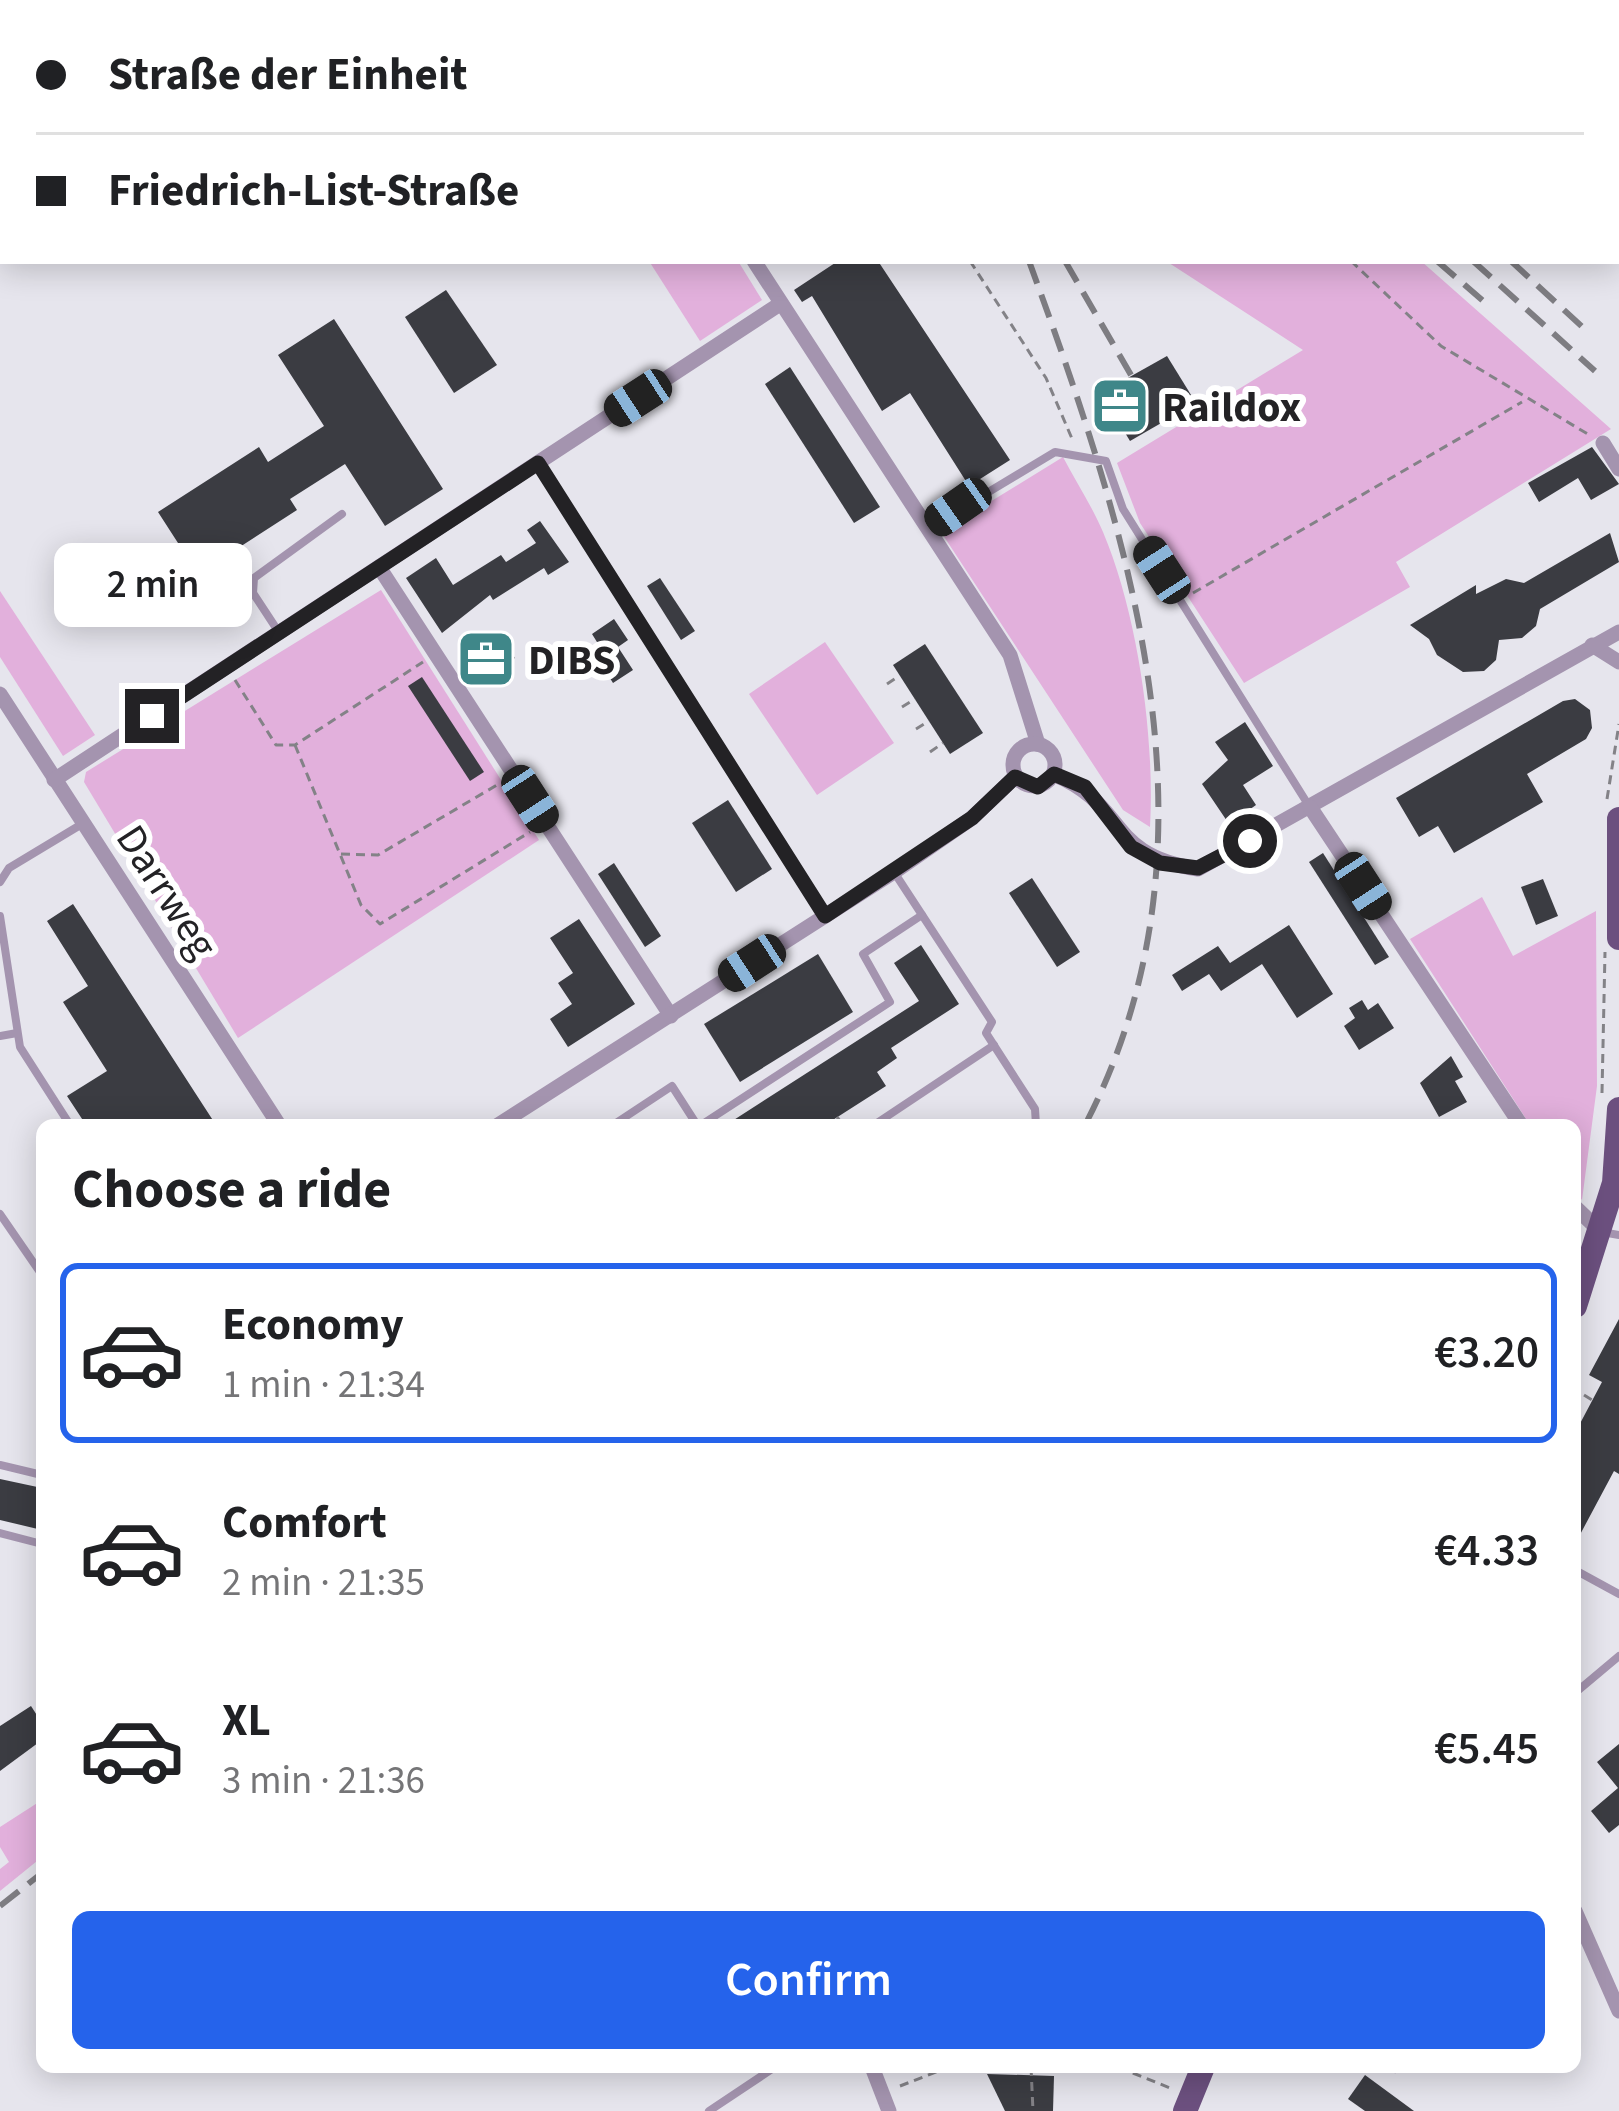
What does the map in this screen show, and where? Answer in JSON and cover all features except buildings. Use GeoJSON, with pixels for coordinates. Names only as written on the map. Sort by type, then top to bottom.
{"type":"FeatureCollection","features":[{"type":"Feature","properties":{"kind":"main road"},"geometry":{"type":"LineString","coordinates":[[1612,818],[1618,887],[1612,937]]}},
{"type":"Feature","properties":{"kind":"main road"},"geometry":{"type":"LineString","coordinates":[[1581,1293],[1610,1233],[1616,1183],[1611,1102]]}},
{"type":"Feature","properties":{"kind":"main road"},"geometry":{"type":"LineString","coordinates":[[1188,2104],[1201,2073]]}},
{"type":"Feature","properties":{"kind":"street"},"geometry":{"type":"LineString","coordinates":[[756,264],[1010,655],[1038,744],[1054,760],[1054,774]]}},
{"type":"Feature","properties":{"kind":"street"},"geometry":{"type":"LineString","coordinates":[[54,780],[780,304]]}},
{"type":"Feature","properties":{"kind":"street"},"geometry":{"type":"LineString","coordinates":[[1603,443],[1619,469]]}},
{"type":"Feature","properties":{"kind":"street"},"geometry":{"type":"LineString","coordinates":[[379,567],[671,1016]]}},
{"type":"Feature","properties":{"kind":"street"},"geometry":{"type":"LineString","coordinates":[[1054,774],[1085,787],[1131,847],[1160,863],[1198,868],[1619,632]]}},
{"type":"Feature","properties":{"kind":"street"},"geometry":{"type":"LineString","coordinates":[[1592,645],[1619,662]]}},
{"type":"Feature","properties":{"kind":"street","name":"Darrweg"},"geometry":{"type":"LineString","coordinates":[[0,694],[275,1119]]}},
{"type":"Feature","properties":{"kind":"street"},"geometry":{"type":"LineString","coordinates":[[508,1119],[972,818],[1015,777],[1018,751],[1038,744]]}},
{"type":"Feature","properties":{"kind":"street"},"geometry":{"type":"LineString","coordinates":[[1015,777],[1038,787],[1054,774]]}},
{"type":"Feature","properties":{"kind":"street"},"geometry":{"type":"LineString","coordinates":[[1310,807],[1517,1119]]}},
{"type":"Feature","properties":{"kind":"street"},"geometry":{"type":"LineString","coordinates":[[1581,1211],[1610,1233]]}},
{"type":"Feature","properties":{"kind":"street"},"geometry":{"type":"LineString","coordinates":[[1581,1925],[1619,2011]]}},
{"type":"Feature","properties":{"kind":"street"},"geometry":{"type":"LineString","coordinates":[[874,2073],[889,2111]]}},
{"type":"Feature","properties":{"kind":"lane"},"geometry":{"type":"LineString","coordinates":[[926,530],[1055,452],[1106,461],[1123,509],[1310,807]]}},
{"type":"Feature","properties":{"kind":"lane"},"geometry":{"type":"LineString","coordinates":[[538,463],[825,916]]}},
{"type":"Feature","properties":{"kind":"lane"},"geometry":{"type":"LineString","coordinates":[[279,633],[253,593],[254,578],[342,514]]}},
{"type":"Feature","properties":{"kind":"lane"},"geometry":{"type":"LineString","coordinates":[[0,882],[9,868],[82,824]]}},
{"type":"Feature","properties":{"kind":"lane"},"geometry":{"type":"LineString","coordinates":[[894,872],[992,1022],[986,1033],[1035,1109],[1036,1119]]}},
{"type":"Feature","properties":{"kind":"lane"},"geometry":{"type":"LineString","coordinates":[[708,1119],[890,1002],[863,954],[922,915]]}},
{"type":"Feature","properties":{"kind":"lane"},"geometry":{"type":"LineString","coordinates":[[0,916],[20,1047],[66,1119]]}},
{"type":"Feature","properties":{"kind":"lane"},"geometry":{"type":"LineString","coordinates":[[0,1036],[17,1034]]}},
{"type":"Feature","properties":{"kind":"lane"},"geometry":{"type":"LineString","coordinates":[[883,1119],[994,1045]]}},
{"type":"Feature","properties":{"kind":"lane"},"geometry":{"type":"LineString","coordinates":[[622,1119],[672,1086],[695,1119]]}},
{"type":"Feature","properties":{"kind":"lane"},"geometry":{"type":"LineString","coordinates":[[0,1214],[36,1266]]}},
{"type":"Feature","properties":{"kind":"lane"},"geometry":{"type":"LineString","coordinates":[[0,1465],[36,1474]]}},
{"type":"Feature","properties":{"kind":"lane"},"geometry":{"type":"LineString","coordinates":[[0,1533],[36,1542]]}},
{"type":"Feature","properties":{"kind":"lane"},"geometry":{"type":"LineString","coordinates":[[1581,1573],[1619,1594]]}},
{"type":"Feature","properties":{"kind":"lane"},"geometry":{"type":"LineString","coordinates":[[1581,1688],[1619,1656]]}},
{"type":"Feature","properties":{"kind":"lane"},"geometry":{"type":"LineString","coordinates":[[709,2111],[766,2073]]}},
{"type":"Feature","properties":{"kind":"path"},"geometry":{"type":"LineString","coordinates":[[972,264],[1046,378],[1078,453]]}},
{"type":"Feature","properties":{"kind":"path"},"geometry":{"type":"LineString","coordinates":[[1355,264],[1441,346],[1603,443]]}},
{"type":"Feature","properties":{"kind":"path"},"geometry":{"type":"LineString","coordinates":[[1181,600],[1522,402]]}},
{"type":"Feature","properties":{"kind":"path"},"geometry":{"type":"LineString","coordinates":[[227,667],[276,745],[295,745],[434,655]]}},
{"type":"Feature","properties":{"kind":"path"},"geometry":{"type":"LineString","coordinates":[[887,684],[899,676]]}},
{"type":"Feature","properties":{"kind":"path"},"geometry":{"type":"LineString","coordinates":[[902,707],[915,699]]}},
{"type":"Feature","properties":{"kind":"path"},"geometry":{"type":"LineString","coordinates":[[916,729],[928,721]]}},
{"type":"Feature","properties":{"kind":"path"},"geometry":{"type":"LineString","coordinates":[[1612,818],[1619,724]]}},
{"type":"Feature","properties":{"kind":"path"},"geometry":{"type":"LineString","coordinates":[[930,752],[943,743]]}},
{"type":"Feature","properties":{"kind":"path"},"geometry":{"type":"LineString","coordinates":[[295,745],[361,905],[380,924],[545,822]]}},
{"type":"Feature","properties":{"kind":"path"},"geometry":{"type":"LineString","coordinates":[[341,854],[378,855],[514,775]]}},
{"type":"Feature","properties":{"kind":"path"},"geometry":{"type":"LineString","coordinates":[[1611,1102],[1612,937]]}},
{"type":"Feature","properties":{"kind":"path"},"geometry":{"type":"LineString","coordinates":[[1584,1395],[1592,1400]]}},
{"type":"Feature","properties":{"kind":"path"},"geometry":{"type":"LineString","coordinates":[[882,2093],[934,2073]]}},
{"type":"Feature","properties":{"kind":"path"},"geometry":{"type":"LineString","coordinates":[[1031,2073],[1033,2111]]}},
{"type":"Feature","properties":{"kind":"path"},"geometry":{"type":"LineString","coordinates":[[1134,2073],[1188,2104]]}},
{"type":"Feature","properties":{"kind":"path"},"geometry":{"type":"LineString","coordinates":[[1144,2077],[1146,2073]]}},
{"type":"Feature","properties":{"kind":"shaded area"},"geometry":{"type":"Polygon","coordinates":[[[651,264],[740,264],[762,300],[700,341],[651,264]]]}},
{"type":"Feature","properties":{"kind":"shaded area"},"geometry":{"type":"Polygon","coordinates":[[[1171,264],[1424,264],[1611,429],[1396,562],[1410,587],[1244,683],[1140,523],[1117,463],[1303,350],[1171,264]]]}},
{"type":"Feature","properties":{"kind":"shaded area"},"geometry":{"type":"Polygon","coordinates":[[[1063,457],[1103,532],[1135,638],[1147,716],[1150,827],[1123,810],[941,532],[1063,457]]]}},
{"type":"Feature","properties":{"kind":"shaded area"},"geometry":{"type":"Polygon","coordinates":[[[381,590],[539,840],[238,1038],[84,782],[86,772],[381,590]]]}},
{"type":"Feature","properties":{"kind":"shaded area"},"geometry":{"type":"Polygon","coordinates":[[[0,591],[95,735],[63,756],[0,657],[0,591]]]}},
{"type":"Feature","properties":{"kind":"shaded area"},"geometry":{"type":"Polygon","coordinates":[[[825,642],[894,743],[817,795],[749,694],[825,642]]]}},
{"type":"Feature","properties":{"kind":"shaded area"},"geometry":{"type":"Polygon","coordinates":[[[1482,897],[1513,956],[1596,911],[1597,1086],[1582,1200],[1581,1119],[1526,1119],[1410,939],[1482,897]]]}},
{"type":"Feature","properties":{"kind":"shaded area"},"geometry":{"type":"Polygon","coordinates":[[[36,1804],[36,1862],[0,1891],[0,1869],[9,1862],[0,1847],[0,1827],[36,1804]]]}},
{"type":"Feature","properties":{"kind":"railway"},"geometry":{"type":"LineString","coordinates":[[1030,264],[1101,474],[1130,583],[1150,692],[1158,801],[1152,910],[1129,1018],[1087,1119]]}},
{"type":"Feature","properties":{"kind":"railway"},"geometry":{"type":"LineString","coordinates":[[1067,264],[1131,375]]}},
{"type":"Feature","properties":{"kind":"railway"},"geometry":{"type":"LineString","coordinates":[[1440,264],[1489,306]]}},
{"type":"Feature","properties":{"kind":"railway"},"geometry":{"type":"LineString","coordinates":[[1476,264],[1595,371]]}},
{"type":"Feature","properties":{"kind":"railway"},"geometry":{"type":"LineString","coordinates":[[1514,264],[1590,334]]}},
{"type":"Feature","properties":{"kind":"railway"},"geometry":{"type":"LineString","coordinates":[[0,1906],[36,1878]]}},
{"type":"Feature","properties":{"kind":"place","name":"Raildox"},"geometry":{"type":"Point","coordinates":[1120,406]}},
{"type":"Feature","properties":{"kind":"place","name":"DIBS"},"geometry":{"type":"Point","coordinates":[486,659]}},
{"type":"Feature","properties":{"kind":"route"},"geometry":{"type":"LineString","coordinates":[[152,716],[538,463],[825,916],[972,818],[1015,777],[1038,787],[1054,774],[1085,787],[1131,847],[1160,863],[1198,868],[1250,841]]}}]}
